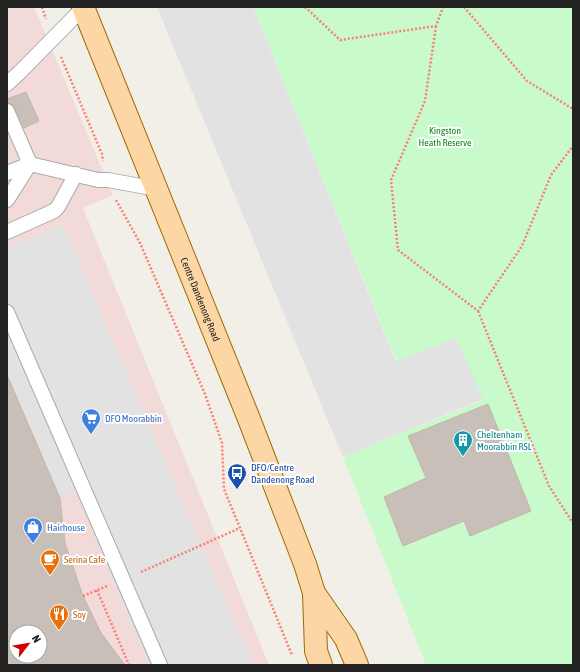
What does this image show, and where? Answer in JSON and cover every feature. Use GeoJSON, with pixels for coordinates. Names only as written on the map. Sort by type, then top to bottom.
{"type":"FeatureCollection","features":[{"type":"Feature","properties":{"kind":"main road","name":"Centre Dandenong Road"},"geometry":{"type":"LineString","coordinates":[[83,7],[254,433],[293,532],[314,593],[346,639],[357,665]]}},
{"type":"Feature","properties":{"kind":"main road","name":"Centre Dandenong Road"},"geometry":{"type":"LineString","coordinates":[[314,593],[316,651],[321,665]]}},
{"type":"Feature","properties":{"kind":"lane"},"geometry":{"type":"LineString","coordinates":[[7,84],[83,7]]}},
{"type":"Feature","properties":{"kind":"lane"},"geometry":{"type":"LineString","coordinates":[[7,111],[30,164]]}},
{"type":"Feature","properties":{"kind":"lane"},"geometry":{"type":"LineString","coordinates":[[7,173],[30,164],[98,180],[108,180],[157,189]]}},
{"type":"Feature","properties":{"kind":"lane"},"geometry":{"type":"LineString","coordinates":[[7,200],[30,164]]}},
{"type":"Feature","properties":{"kind":"lane"},"geometry":{"type":"LineString","coordinates":[[7,232],[54,211],[58,207],[76,174]]}},
{"type":"Feature","properties":{"kind":"lane"},"geometry":{"type":"LineString","coordinates":[[7,312],[160,665]]}},
{"type":"Feature","properties":{"kind":"path"},"geometry":{"type":"LineString","coordinates":[[42,7],[102,154],[108,180],[115,198],[140,243],[205,394],[222,442],[224,488],[293,658]]}},
{"type":"Feature","properties":{"kind":"path"},"geometry":{"type":"LineString","coordinates":[[305,7],[340,40],[436,26]]}},
{"type":"Feature","properties":{"kind":"path"},"geometry":{"type":"LineString","coordinates":[[443,7],[436,26],[425,101],[391,180],[398,250],[478,311],[549,486],[573,523]]}},
{"type":"Feature","properties":{"kind":"path"},"geometry":{"type":"LineString","coordinates":[[464,7],[527,81],[573,109]]}},
{"type":"Feature","properties":{"kind":"path"},"geometry":{"type":"LineString","coordinates":[[478,311],[522,246],[551,175],[573,146]]}},
{"type":"Feature","properties":{"kind":"path"},"geometry":{"type":"LineString","coordinates":[[83,596],[240,528]]}},
{"type":"Feature","properties":{"kind":"path"},"geometry":{"type":"LineString","coordinates":[[97,590],[129,665]]}},
{"type":"Feature","properties":{"kind":"shaded area","name":"DFO Moorabbin"},"geometry":{"type":"Polygon","coordinates":[[[7,7],[34,7],[113,195],[83,208],[269,665],[7,665],[7,7]]]}},
{"type":"Feature","properties":{"kind":"shaded area"},"geometry":{"type":"Polygon","coordinates":[[[157,7],[253,7],[396,362],[456,338],[483,399],[343,457],[157,7]]]}},
{"type":"Feature","properties":{"kind":"shaded area"},"geometry":{"type":"Polygon","coordinates":[[[63,225],[253,665],[149,665],[76,492],[60,498],[7,375],[7,248],[63,225]]]}},
{"type":"Feature","properties":{"kind":"green space","name":"Kingston Heath Reserve"},"geometry":{"type":"Polygon","coordinates":[[[253,7],[573,7],[573,665],[426,665],[343,457],[483,400],[397,362],[253,7]]]}},
{"type":"Feature","properties":{"kind":"building"},"geometry":{"type":"Polygon","coordinates":[[[26,92],[39,121],[24,128],[15,108],[12,104],[7,103],[7,99],[26,92]]]}},
{"type":"Feature","properties":{"kind":"building"},"geometry":{"type":"Polygon","coordinates":[[[7,375],[60,498],[65,543],[83,596],[101,633],[125,665],[7,665],[7,375]]]}},
{"type":"Feature","properties":{"kind":"building","name":"Cheltenham Moorabbin RSL"},"geometry":{"type":"Polygon","coordinates":[[[488,404],[531,511],[470,536],[464,521],[403,546],[384,497],[426,478],[408,436],[488,404]]]}},
{"type":"Feature","properties":{"kind":"place","name":"DFO Moorabbin"},"geometry":{"type":"Point","coordinates":[91,435]}},
{"type":"Feature","properties":{"kind":"place","name":"Cheltenham Moorabbin RSL"},"geometry":{"type":"Point","coordinates":[463,457]}},
{"type":"Feature","properties":{"kind":"place","name":"DFO/Centre Dandenong Road"},"geometry":{"type":"Point","coordinates":[237,490]}},
{"type":"Feature","properties":{"kind":"place","name":"Hairhouse"},"geometry":{"type":"Point","coordinates":[33,544]}},
{"type":"Feature","properties":{"kind":"place","name":"Serina Cafe"},"geometry":{"type":"Point","coordinates":[50,576]}},
{"type":"Feature","properties":{"kind":"place","name":"Soy"},"geometry":{"type":"Point","coordinates":[59,631]}}]}
